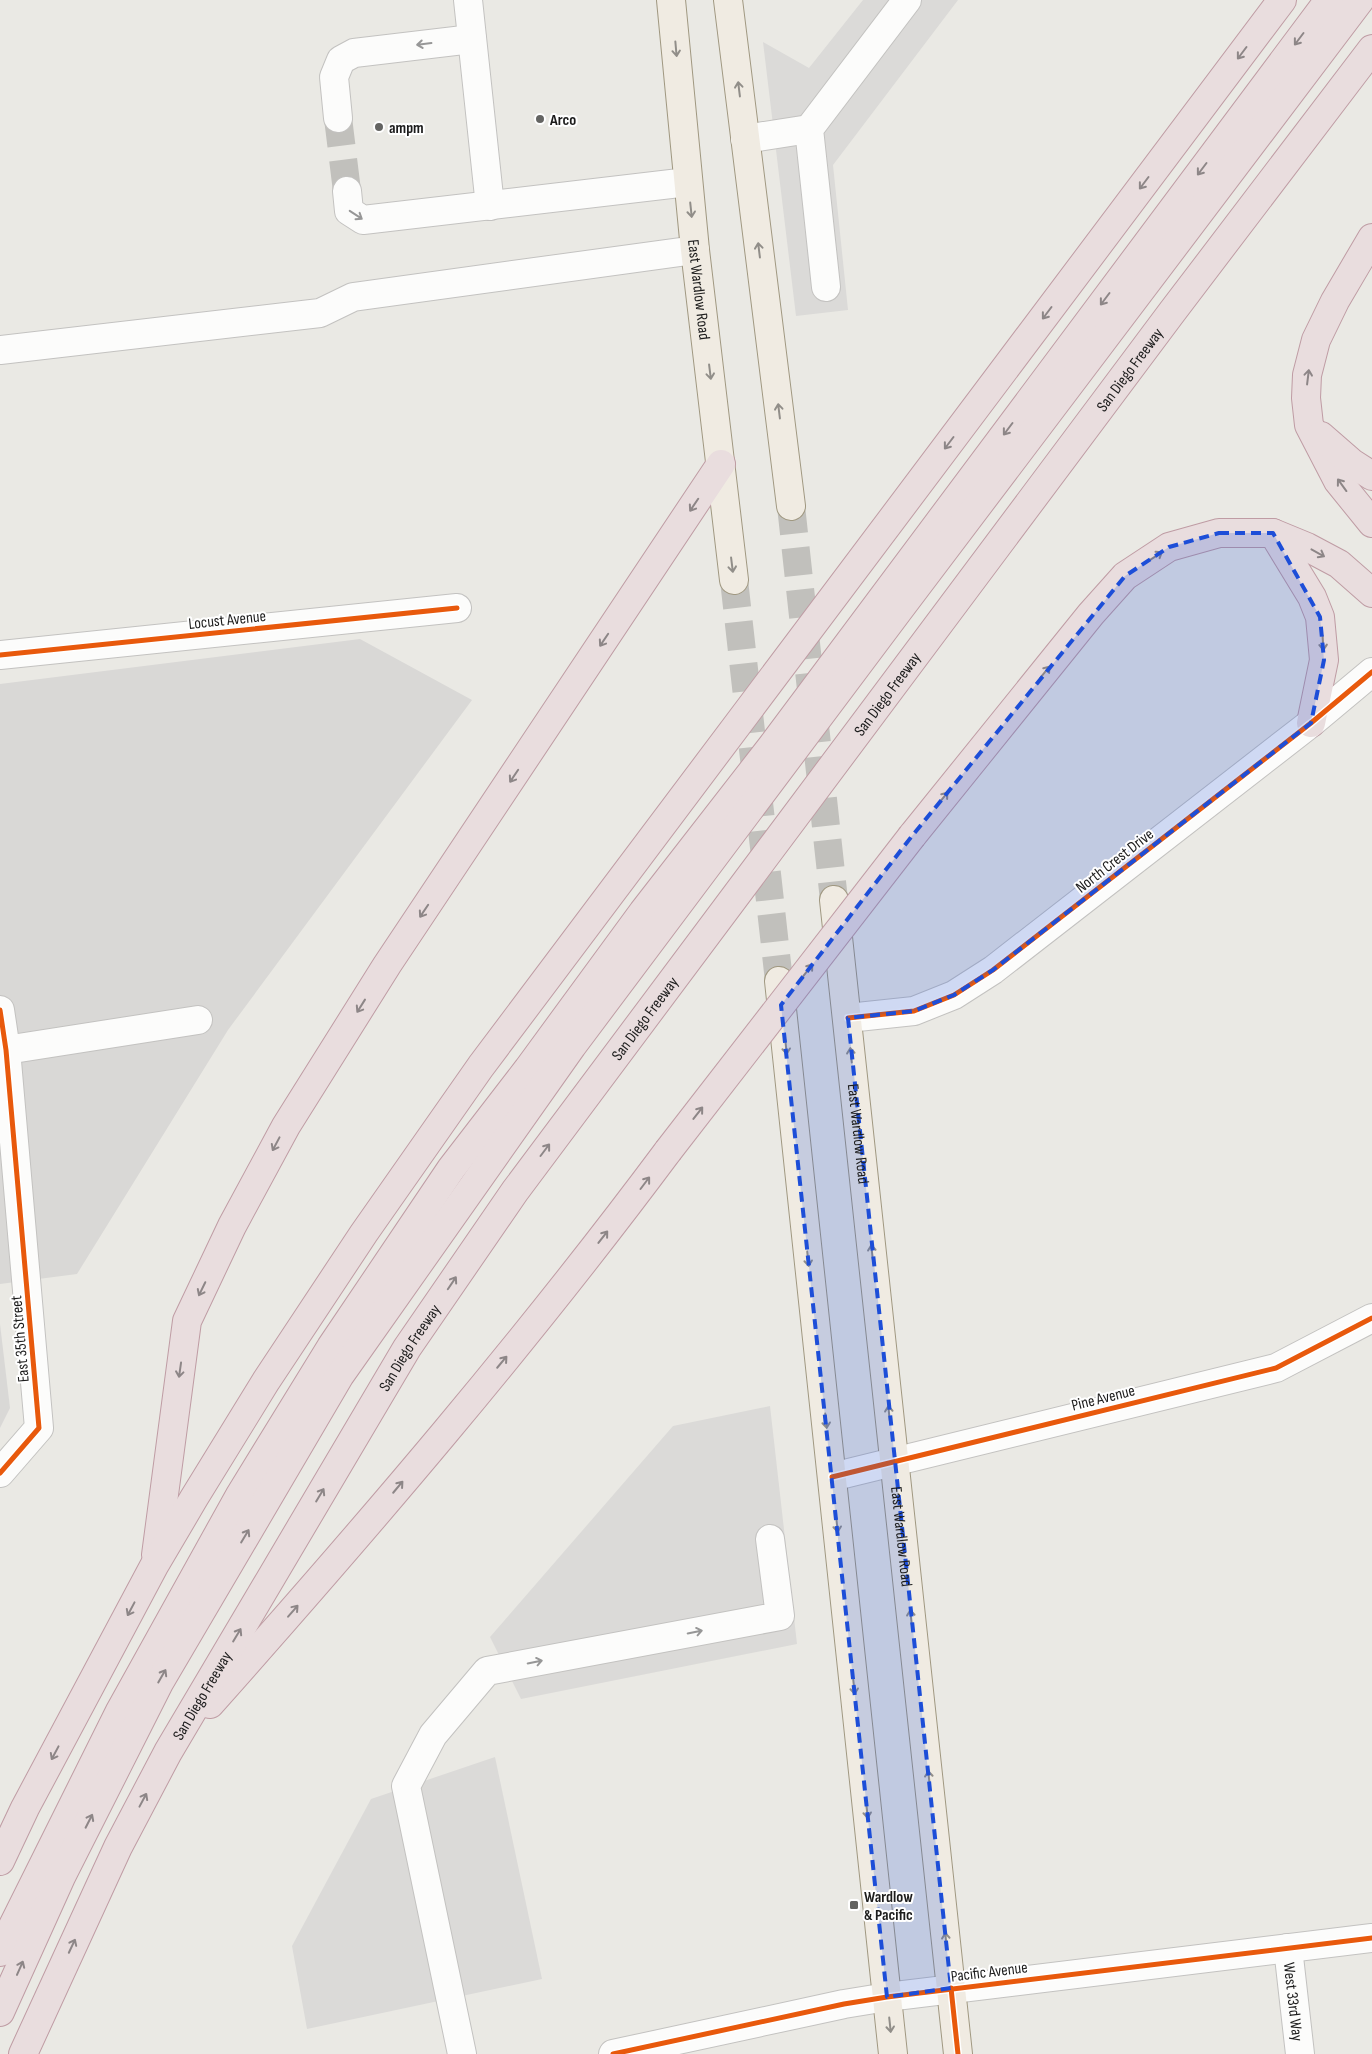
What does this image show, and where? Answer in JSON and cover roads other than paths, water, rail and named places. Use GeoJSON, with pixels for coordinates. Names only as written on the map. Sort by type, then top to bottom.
{"type":"FeatureCollection","features":[{"type":"Feature","properties":{"kind":"highway"},"geometry":{"type":"LineString","coordinates":[[0,1861],[25,1808],[154,1566],[272,1372],[364,1232],[482,1066],[1282,0]]}},
{"type":"Feature","properties":{"kind":"highway"},"geometry":{"type":"LineString","coordinates":[[0,1952],[120,1711],[240,1494],[331,1347],[451,1169],[528,1069],[642,912],[772,746],[1329,0]]}},
{"type":"Feature","properties":{"kind":"highway"},"geometry":{"type":"LineString","coordinates":[[0,2012],[61,1877],[159,1683],[340,1375],[578,1038],[1360,0]]}},
{"type":"Feature","properties":{"kind":"highway","name":"San Diego Freeway"},"geometry":{"type":"LineString","coordinates":[[23,2054],[118,1846],[168,1752],[407,1348],[515,1191],[1172,312],[1372,49]]}},
{"type":"Feature","properties":{"kind":"highway"},"geometry":{"type":"LineString","coordinates":[[1372,238],[1335,301],[1316,340],[1307,375],[1306,398],[1309,426],[1338,481],[1372,523]]}},
{"type":"Feature","properties":{"kind":"highway"},"geometry":{"type":"LineString","coordinates":[[1309,426],[1352,463],[1372,476]]}},
{"type":"Feature","properties":{"kind":"highway"},"geometry":{"type":"LineString","coordinates":[[154,1566],[186,1321],[232,1226],[286,1126],[388,965],[721,464]]}},
{"type":"Feature","properties":{"kind":"highway"},"geometry":{"type":"LineString","coordinates":[[168,1752],[353,1542],[585,1261],[912,836],[1085,622],[1125,576],[1169,548],[1218,533],[1274,533],[1307,547],[1339,564],[1372,593]]}},
{"type":"Feature","properties":{"kind":"highway"},"geometry":{"type":"LineString","coordinates":[[1274,533],[1312,596],[1320,617],[1324,660],[1311,723]]}},
{"type":"Feature","properties":{"kind":"main road","name":"East Wardlow Road"},"geometry":{"type":"LineString","coordinates":[[671,0],[695,250],[734,580]]}},
{"type":"Feature","properties":{"kind":"main road"},"geometry":{"type":"LineString","coordinates":[[728,0],[790,506]]}},
{"type":"Feature","properties":{"kind":"main road","name":"East Wardlow Road"},"geometry":{"type":"LineString","coordinates":[[834,900],[958,2054]]}},
{"type":"Feature","properties":{"kind":"main road"},"geometry":{"type":"LineString","coordinates":[[779,981],[893,2054]]}},
{"type":"Feature","properties":{"kind":"street"},"geometry":{"type":"LineString","coordinates":[[468,0],[490,206]]}},
{"type":"Feature","properties":{"kind":"street"},"geometry":{"type":"LineString","coordinates":[[826,287],[809,129],[907,0]]}},
{"type":"Feature","properties":{"kind":"street"},"geometry":{"type":"LineString","coordinates":[[338,118],[334,77],[341,60],[354,53],[472,38]]}},
{"type":"Feature","properties":{"kind":"street"},"geometry":{"type":"LineString","coordinates":[[745,139],[809,129]]}},
{"type":"Feature","properties":{"kind":"street"},"geometry":{"type":"LineString","coordinates":[[347,190],[349,211],[362,220],[688,182]]}},
{"type":"Feature","properties":{"kind":"street"},"geometry":{"type":"LineString","coordinates":[[0,350],[320,313],[354,297],[695,250]]}},
{"type":"Feature","properties":{"kind":"street","name":"Locust Avenue"},"geometry":{"type":"LineString","coordinates":[[0,655],[457,608]]}},
{"type":"Feature","properties":{"kind":"street","name":"North Crest Drive"},"geometry":{"type":"LineString","coordinates":[[848,1018],[914,1011],[954,996],[993,970],[1311,723],[1372,672]]}},
{"type":"Feature","properties":{"kind":"street","name":"East 35th Street"},"geometry":{"type":"LineString","coordinates":[[0,1010],[39,1428],[0,1473]]}},
{"type":"Feature","properties":{"kind":"street"},"geometry":{"type":"LineString","coordinates":[[3,1050],[198,1020]]}},
{"type":"Feature","properties":{"kind":"street","name":"Pine Avenue"},"geometry":{"type":"LineString","coordinates":[[832,1477],[1276,1368],[1372,1318]]}},
{"type":"Feature","properties":{"kind":"street"},"geometry":{"type":"LineString","coordinates":[[462,2054],[406,1786],[433,1735],[488,1671],[780,1616],[770,1539]]}},
{"type":"Feature","properties":{"kind":"street","name":"Pacific Avenue"},"geometry":{"type":"LineString","coordinates":[[613,2054],[836,2005],[887,1997],[1372,1938]]}},
{"type":"Feature","properties":{"kind":"street","name":"West 33rd Way"},"geometry":{"type":"LineString","coordinates":[[1288,1948],[1300,2054]]}},
{"type":"Feature","properties":{"kind":"tunnel"},"geometry":{"type":"LineString","coordinates":[[338,118],[347,191]]}},
{"type":"Feature","properties":{"kind":"tunnel"},"geometry":{"type":"LineString","coordinates":[[791,506],[834,900]]}},
{"type":"Feature","properties":{"kind":"tunnel"},"geometry":{"type":"LineString","coordinates":[[734,580],[779,981]]}},
{"type":"Feature","properties":{"kind":"place","name":"Arco"},"geometry":{"type":"Point","coordinates":[540,119]}},
{"type":"Feature","properties":{"kind":"place","name":"ampm"},"geometry":{"type":"Point","coordinates":[379,127]}},
{"type":"Feature","properties":{"kind":"place","name":"Wardlow & Pacific"},"geometry":{"type":"Point","coordinates":[854,1905]}}]}
